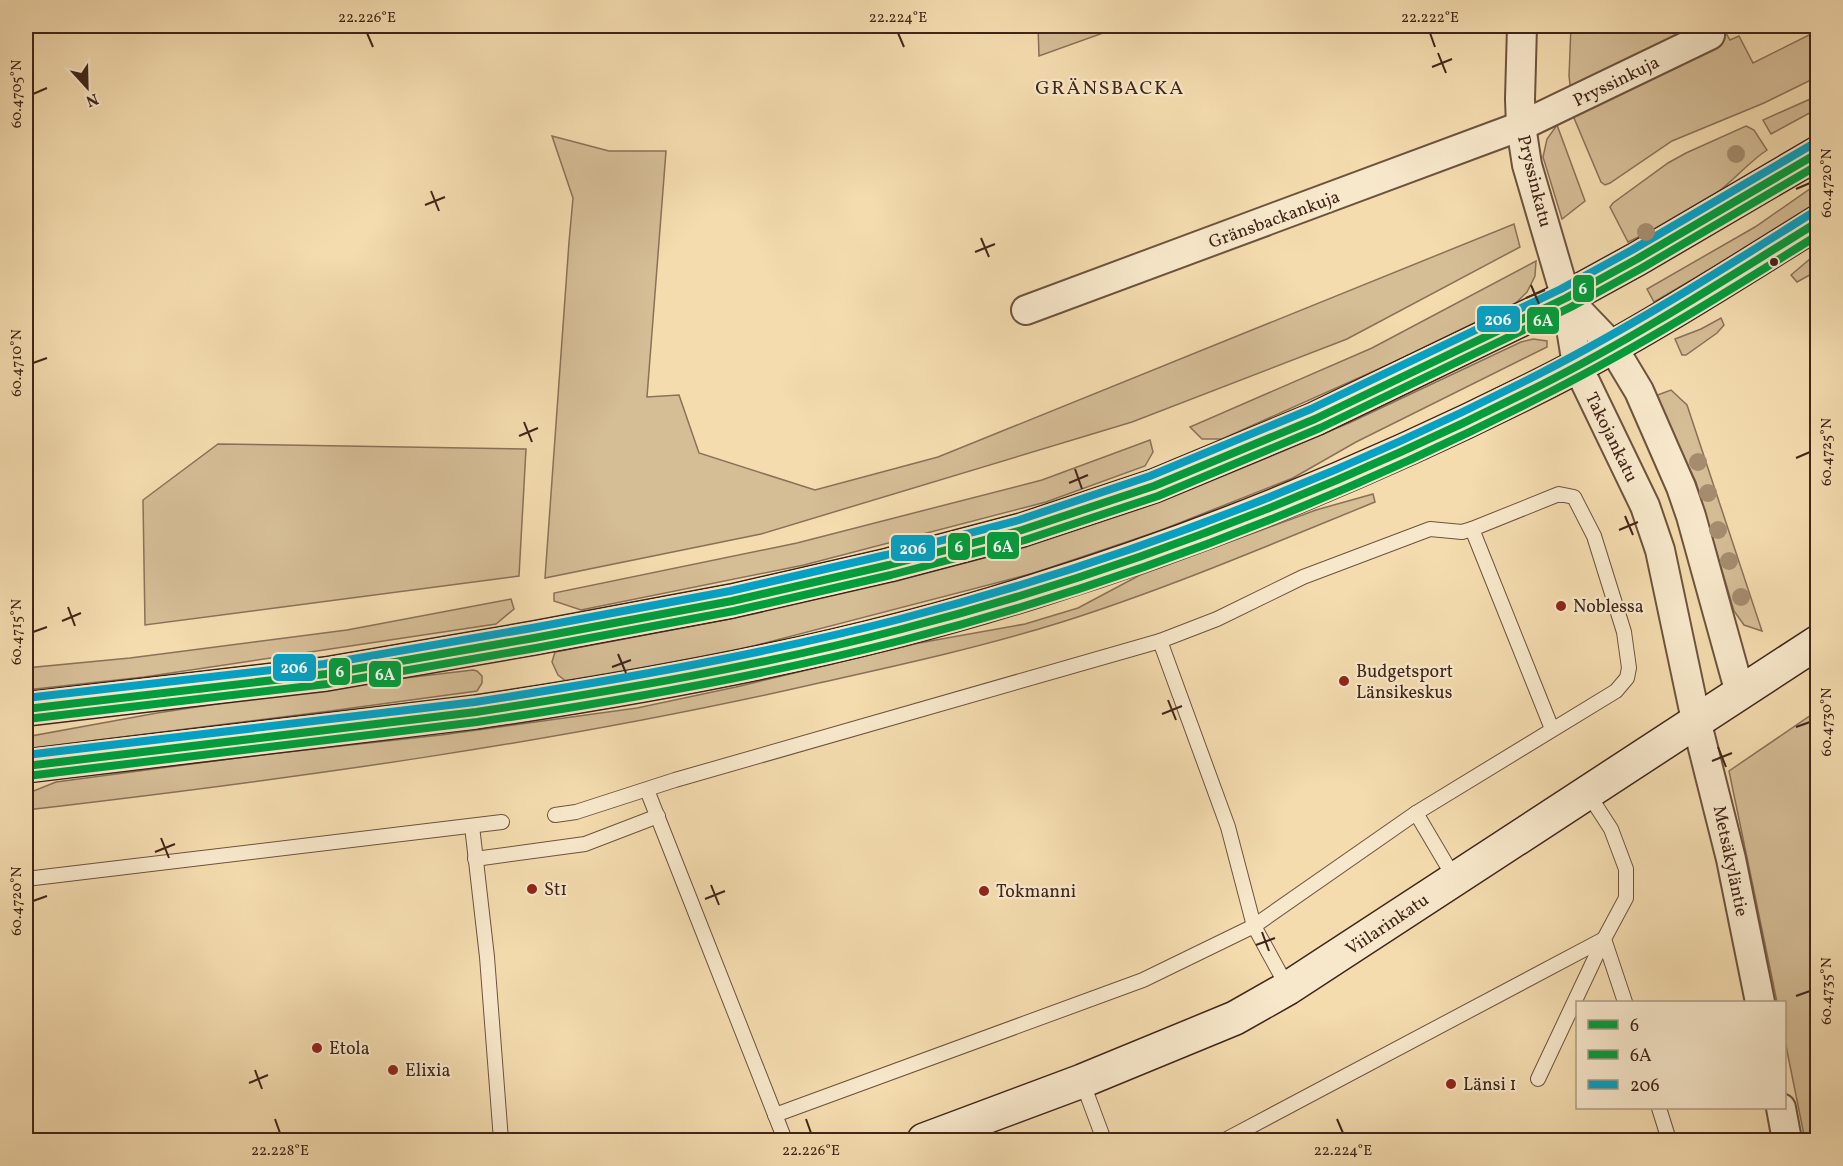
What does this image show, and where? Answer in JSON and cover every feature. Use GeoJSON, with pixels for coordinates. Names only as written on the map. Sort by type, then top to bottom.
{"type":"FeatureCollection","features":[{"type":"Feature","properties":{"kind":"main road"},"geometry":{"type":"LineString","coordinates":[[26,709],[326,674],[534,638],[732,601],[889,565],[1011,533],[1154,486],[1315,420],[1566,298],[1818,153]]}},
{"type":"Feature","properties":{"kind":"main road"},"geometry":{"type":"LineString","coordinates":[[26,766],[440,717],[543,702],[759,663],[910,626],[1038,590],[1175,545],[1344,477],[1437,435],[1546,383],[1658,321],[1818,222]]}},
{"type":"Feature","properties":{"kind":"main road","name":"Viilarinkatu"},"geometry":{"type":"LineString","coordinates":[[924,1140],[1082,1081],[1235,1018],[1288,988],[1818,642]]}},
{"type":"Feature","properties":{"kind":"street","name":"Pryssinkatu"},"geometry":{"type":"LineString","coordinates":[[1522,26],[1520,99],[1521,126],[1527,165],[1566,298]]}},
{"type":"Feature","properties":{"kind":"street","name":"Pryssinkuja"},"geometry":{"type":"LineString","coordinates":[[1521,126],[1710,35]]}},
{"type":"Feature","properties":{"kind":"street","name":"Gränsbackankuja"},"geometry":{"type":"LineString","coordinates":[[1026,309],[1521,126]]}},
{"type":"Feature","properties":{"kind":"street"},"geometry":{"type":"LineString","coordinates":[[1566,298],[1612,346],[1639,391],[1681,487],[1703,555],[1740,693]]}},
{"type":"Feature","properties":{"kind":"street","name":"Takojankatu"},"geometry":{"type":"LineString","coordinates":[[1566,298],[1577,365],[1645,506],[1659,550],[1672,600],[1696,720]]}},
{"type":"Feature","properties":{"kind":"street","name":"Metsäkyläntie"},"geometry":{"type":"LineString","coordinates":[[1696,720],[1720,810],[1760,1001]]}},
{"type":"Feature","properties":{"kind":"street"},"geometry":{"type":"LineString","coordinates":[[1781,1109],[1787,1140]]}},
{"type":"Feature","properties":{"kind":"lane"},"geometry":{"type":"LineString","coordinates":[[555,815],[576,812],[675,780],[1160,641],[1217,619],[1303,577],[1430,529],[1462,532],[1559,494],[1574,497],[1594,536],[1624,632],[1629,668],[1627,678],[1616,691],[1416,813],[1254,926],[1143,980],[775,1115]]}},
{"type":"Feature","properties":{"kind":"lane"},"geometry":{"type":"LineString","coordinates":[[1472,529],[1552,729]]}},
{"type":"Feature","properties":{"kind":"lane"},"geometry":{"type":"LineString","coordinates":[[1160,641],[1228,827],[1254,926],[1288,988]]}},
{"type":"Feature","properties":{"kind":"lane"},"geometry":{"type":"LineString","coordinates":[[647,790],[785,1140]]}},
{"type":"Feature","properties":{"kind":"lane"},"geometry":{"type":"LineString","coordinates":[[1538,1079],[1604,939],[1626,898],[1626,869],[1611,829],[1587,792]]}},
{"type":"Feature","properties":{"kind":"lane"},"geometry":{"type":"LineString","coordinates":[[1416,813],[1455,879]]}},
{"type":"Feature","properties":{"kind":"lane"},"geometry":{"type":"LineString","coordinates":[[475,859],[585,844],[658,816]]}},
{"type":"Feature","properties":{"kind":"lane"},"geometry":{"type":"LineString","coordinates":[[26,879],[502,822]]}},
{"type":"Feature","properties":{"kind":"lane"},"geometry":{"type":"LineString","coordinates":[[472,826],[488,961],[501,1140]]}},
{"type":"Feature","properties":{"kind":"lane"},"geometry":{"type":"LineString","coordinates":[[1604,939],[1625,1001]]}},
{"type":"Feature","properties":{"kind":"lane"},"geometry":{"type":"LineString","coordinates":[[1225,1140],[1604,939]]}},
{"type":"Feature","properties":{"kind":"lane"},"geometry":{"type":"LineString","coordinates":[[1082,1081],[1104,1140]]}},
{"type":"Feature","properties":{"kind":"lane"},"geometry":{"type":"LineString","coordinates":[[1660,1109],[1669,1140]]}},
{"type":"Feature","properties":{"kind":"shaded area"},"geometry":{"type":"Polygon","coordinates":[[[1038,26],[1102,26],[1103,33],[1039,56],[1038,26]]]}},
{"type":"Feature","properties":{"kind":"shaded area"},"geometry":{"type":"Polygon","coordinates":[[[1571,26],[1722,26],[1730,40],[1739,36],[1753,63],[1817,31],[1817,77],[1764,103],[1672,141],[1605,185],[1601,182],[1574,118],[1569,76],[1571,26]]]}},
{"type":"Feature","properties":{"kind":"shaded area"},"geometry":{"type":"Polygon","coordinates":[[[1817,96],[1817,109],[1771,134],[1763,120],[1817,96]]]}},
{"type":"Feature","properties":{"kind":"shaded area"},"geometry":{"type":"Polygon","coordinates":[[[1557,125],[1585,201],[1562,219],[1543,157],[1547,139],[1557,125]]]}},
{"type":"Feature","properties":{"kind":"shaded area"},"geometry":{"type":"Polygon","coordinates":[[[1746,126],[1754,130],[1767,150],[1710,198],[1628,242],[1610,207],[1613,203],[1668,163],[1746,126]]]}},
{"type":"Feature","properties":{"kind":"shaded area"},"geometry":{"type":"Polygon","coordinates":[[[552,136],[609,151],[666,151],[647,397],[679,395],[699,453],[815,490],[938,457],[1514,224],[1520,247],[1347,339],[1132,422],[761,534],[545,578],[573,198],[552,136]]]}},
{"type":"Feature","properties":{"kind":"shaded area"},"geometry":{"type":"Polygon","coordinates":[[[1817,184],[1817,203],[1760,240],[1654,302],[1647,289],[1755,227],[1817,184]]]}},
{"type":"Feature","properties":{"kind":"shaded area"},"geometry":{"type":"Polygon","coordinates":[[[1817,253],[1817,271],[1797,282],[1791,275],[1817,253]]]}},
{"type":"Feature","properties":{"kind":"shaded area"},"geometry":{"type":"Polygon","coordinates":[[[1536,261],[1535,276],[1527,292],[1512,307],[1222,439],[1202,439],[1190,427],[1372,348],[1536,261]]]}},
{"type":"Feature","properties":{"kind":"shaded area"},"geometry":{"type":"Polygon","coordinates":[[[1721,318],[1724,325],[1717,333],[1686,355],[1682,355],[1675,339],[1721,318]]]}},
{"type":"Feature","properties":{"kind":"shaded area"},"geometry":{"type":"Polygon","coordinates":[[[1533,339],[1547,341],[1547,347],[1356,442],[1293,478],[1159,531],[1034,573],[738,650],[567,682],[558,675],[552,662],[555,652],[730,619],[1027,544],[1285,449],[1349,423],[1521,342],[1533,339]]]}},
{"type":"Feature","properties":{"kind":"shaded area"},"geometry":{"type":"Polygon","coordinates":[[[1671,390],[1687,405],[1762,631],[1744,625],[1734,611],[1696,482],[1655,396],[1671,390]]]}},
{"type":"Feature","properties":{"kind":"shaded area"},"geometry":{"type":"Polygon","coordinates":[[[1150,440],[1153,452],[1145,466],[1046,502],[804,565],[581,610],[554,601],[554,593],[797,543],[1042,480],[1150,440]]]}},
{"type":"Feature","properties":{"kind":"shaded area"},"geometry":{"type":"Polygon","coordinates":[[[218,444],[526,449],[519,576],[145,625],[143,500],[218,444]]]}},
{"type":"Feature","properties":{"kind":"shaded area"},"geometry":{"type":"Polygon","coordinates":[[[1373,494],[1375,502],[1142,595],[1062,622],[971,648],[721,704],[523,741],[225,786],[26,810],[26,794],[56,782],[259,755],[441,735],[637,708],[919,643],[1025,624],[1078,608],[1140,575],[1316,510],[1373,494]]]}},
{"type":"Feature","properties":{"kind":"shaded area"},"geometry":{"type":"Polygon","coordinates":[[[511,599],[514,609],[496,624],[144,677],[26,690],[26,668],[130,658],[347,630],[511,599]]]}},
{"type":"Feature","properties":{"kind":"shaded area"},"geometry":{"type":"Polygon","coordinates":[[[473,670],[482,676],[482,683],[477,691],[26,749],[26,737],[157,713],[328,687],[473,670]]]}},
{"type":"Feature","properties":{"kind":"shaded area"},"geometry":{"type":"Polygon","coordinates":[[[1817,711],[1818,1140],[1805,1140],[1786,1046],[1786,1001],[1777,1001],[1729,771],[1817,711]]]}},
{"type":"Feature","properties":{"kind":"transit line","name":"206"},"geometry":{"type":"LineString","coordinates":[[26,698],[324,664],[532,628],[730,591],[886,555],[1019,520],[1150,476],[1311,409],[1561,289],[1813,144]]}},
{"type":"Feature","properties":{"kind":"transit line","name":"6"},"geometry":{"type":"LineString","coordinates":[[26,709],[326,674],[534,638],[732,601],[889,565],[1022,530],[1154,486],[1315,419],[1566,298],[1818,153]]}},
{"type":"Feature","properties":{"kind":"transit line","name":"6A"},"geometry":{"type":"LineString","coordinates":[[27,719],[327,684],[536,648],[734,611],[891,575],[1025,540],[1158,496],[1320,428],[1571,307],[1818,165]]}},
{"type":"Feature","properties":{"kind":"transit line","name":"206"},"geometry":{"type":"LineString","coordinates":[[26,755],[475,702],[582,685],[795,644],[900,619],[982,596],[1145,544],[1306,482],[1384,448],[1574,356],[1812,213]]}},
{"type":"Feature","properties":{"kind":"transit line","name":"6"},"geometry":{"type":"LineString","coordinates":[[26,766],[476,712],[583,695],[796,654],[902,629],[985,606],[1149,554],[1309,492],[1388,458],[1578,366],[1682,306],[1818,222]]}},
{"type":"Feature","properties":{"kind":"transit line","name":"6A"},"geometry":{"type":"LineString","coordinates":[[27,776],[477,722],[691,687],[903,640],[1069,592],[1152,564],[1314,502],[1472,430],[1550,392],[1618,355],[1818,235]]}},
{"type":"Feature","properties":{"kind":"place","name":"Noblessa"},"geometry":{"type":"Point","coordinates":[1561,606]}},
{"type":"Feature","properties":{"kind":"place","name":"Budgetsport Länsikeskus"},"geometry":{"type":"Point","coordinates":[1344,681]}},
{"type":"Feature","properties":{"kind":"place","name":"St1"},"geometry":{"type":"Point","coordinates":[532,889]}},
{"type":"Feature","properties":{"kind":"place","name":"Tokmanni"},"geometry":{"type":"Point","coordinates":[984,891]}},
{"type":"Feature","properties":{"kind":"place","name":"Etola"},"geometry":{"type":"Point","coordinates":[317,1048]}},
{"type":"Feature","properties":{"kind":"place","name":"Elixia"},"geometry":{"type":"Point","coordinates":[393,1070]}},
{"type":"Feature","properties":{"kind":"place","name":"Länsi 1"},"geometry":{"type":"Point","coordinates":[1451,1084]}},
{"type":"Feature","properties":{"kind":"district","name":"GRÄNSBACKA"},"geometry":{"type":"Point","coordinates":[1110,87]}}]}
